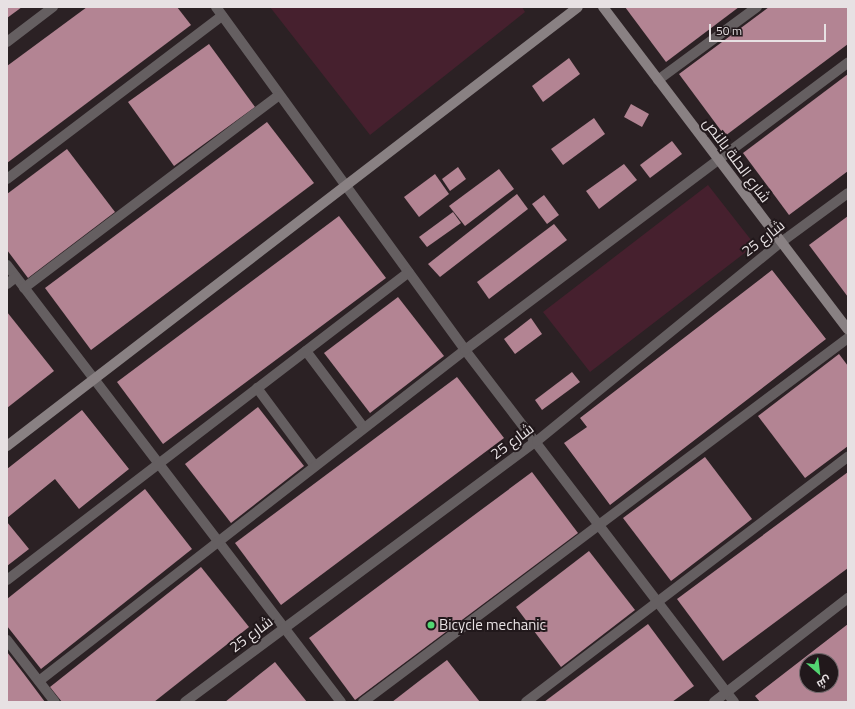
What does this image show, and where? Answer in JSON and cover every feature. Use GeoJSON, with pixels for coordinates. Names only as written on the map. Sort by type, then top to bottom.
{"type":"FeatureCollection","features":[{"type":"Feature","properties":{"kind":"street"},"geometry":{"type":"LineString","coordinates":[[7,42],[53,7]]}},
{"type":"Feature","properties":{"kind":"street"},"geometry":{"type":"LineString","coordinates":[[216,7],[278,96],[465,350],[537,441],[734,702]]}},
{"type":"Feature","properties":{"kind":"street"},"geometry":{"type":"LineString","coordinates":[[7,446],[96,381],[343,184],[578,7]]}},
{"type":"Feature","properties":{"kind":"street","name":"شارع الحلة بالنص"},"geometry":{"type":"LineString","coordinates":[[603,7],[848,330]]}},
{"type":"Feature","properties":{"kind":"street"},"geometry":{"type":"LineString","coordinates":[[658,80],[757,7]]}},
{"type":"Feature","properties":{"kind":"street"},"geometry":{"type":"LineString","coordinates":[[7,179],[222,16]]}},
{"type":"Feature","properties":{"kind":"street"},"geometry":{"type":"LineString","coordinates":[[39,681],[217,541],[465,350],[848,62]]}},
{"type":"Feature","properties":{"kind":"street"},"geometry":{"type":"LineString","coordinates":[[24,288],[278,96]]}},
{"type":"Feature","properties":{"kind":"street","name":"شارع 25"},"geometry":{"type":"LineString","coordinates":[[184,702],[537,441],[780,242],[848,193]]}},
{"type":"Feature","properties":{"kind":"street"},"geometry":{"type":"LineString","coordinates":[[7,265],[160,463],[217,541],[341,702]]}},
{"type":"Feature","properties":{"kind":"street"},"geometry":{"type":"LineString","coordinates":[[7,580],[409,272]]}},
{"type":"Feature","properties":{"kind":"street"},"geometry":{"type":"LineString","coordinates":[[7,284],[16,277]]}},
{"type":"Feature","properties":{"kind":"street"},"geometry":{"type":"LineString","coordinates":[[364,702],[599,523],[848,338]]}},
{"type":"Feature","properties":{"kind":"street"},"geometry":{"type":"LineString","coordinates":[[306,351],[364,428]]}},
{"type":"Feature","properties":{"kind":"street"},"geometry":{"type":"LineString","coordinates":[[257,388],[315,466]]}},
{"type":"Feature","properties":{"kind":"street"},"geometry":{"type":"LineString","coordinates":[[526,702],[848,457]]}},
{"type":"Feature","properties":{"kind":"street"},"geometry":{"type":"LineString","coordinates":[[714,702],[848,598]]}},
{"type":"Feature","properties":{"kind":"street"},"geometry":{"type":"LineString","coordinates":[[7,640],[55,702]]}},
{"type":"Feature","properties":{"kind":"shaded area"},"geometry":{"type":"Polygon","coordinates":[[[270,7],[522,7],[525,12],[370,135],[270,7]]]}},
{"type":"Feature","properties":{"kind":"shaded area"},"geometry":{"type":"Polygon","coordinates":[[[708,185],[755,245],[590,372],[543,312],[708,185]]]}},
{"type":"Feature","properties":{"kind":"building"},"geometry":{"type":"Polygon","coordinates":[[[7,7],[22,7],[7,18],[7,7]]]}},
{"type":"Feature","properties":{"kind":"building"},"geometry":{"type":"Polygon","coordinates":[[[87,7],[177,7],[191,25],[7,163],[7,66],[87,7]]]}},
{"type":"Feature","properties":{"kind":"building"},"geometry":{"type":"Polygon","coordinates":[[[625,7],[739,7],[666,62],[625,7]]]}},
{"type":"Feature","properties":{"kind":"building"},"geometry":{"type":"Polygon","coordinates":[[[769,7],[848,7],[848,44],[725,136],[679,74],[769,7]]]}},
{"type":"Feature","properties":{"kind":"building"},"geometry":{"type":"Polygon","coordinates":[[[209,44],[255,107],[174,166],[128,102],[209,44]]]}},
{"type":"Feature","properties":{"kind":"building"},"geometry":{"type":"Polygon","coordinates":[[[569,58],[580,74],[543,102],[532,86],[569,58]]]}},
{"type":"Feature","properties":{"kind":"building"},"geometry":{"type":"Polygon","coordinates":[[[848,74],[848,171],[789,215],[743,153],[848,74]]]}},
{"type":"Feature","properties":{"kind":"building"},"geometry":{"type":"Polygon","coordinates":[[[631,104],[649,114],[642,127],[624,117],[631,104]]]}},
{"type":"Feature","properties":{"kind":"building"},"geometry":{"type":"Polygon","coordinates":[[[594,118],[605,134],[563,165],[551,149],[594,118]]]}},
{"type":"Feature","properties":{"kind":"building"},"geometry":{"type":"Polygon","coordinates":[[[267,122],[314,183],[91,350],[45,288],[267,122]]]}},
{"type":"Feature","properties":{"kind":"building"},"geometry":{"type":"Polygon","coordinates":[[[672,141],[682,154],[650,178],[640,165],[672,141]]]}},
{"type":"Feature","properties":{"kind":"building"},"geometry":{"type":"Polygon","coordinates":[[[67,149],[115,212],[28,278],[7,250],[7,194],[67,149]]]}},
{"type":"Feature","properties":{"kind":"building"},"geometry":{"type":"Polygon","coordinates":[[[624,164],[637,180],[599,209],[586,191],[624,164]]]}},
{"type":"Feature","properties":{"kind":"building"},"geometry":{"type":"Polygon","coordinates":[[[458,167],[466,179],[450,191],[442,179],[458,167]]]}},
{"type":"Feature","properties":{"kind":"building"},"geometry":{"type":"Polygon","coordinates":[[[499,169],[514,189],[465,226],[449,206],[499,169]]]}},
{"type":"Feature","properties":{"kind":"building"},"geometry":{"type":"Polygon","coordinates":[[[435,174],[449,194],[419,217],[404,197],[435,174]]]}},
{"type":"Feature","properties":{"kind":"building"},"geometry":{"type":"Polygon","coordinates":[[[517,194],[528,209],[440,277],[428,264],[517,194]]]}},
{"type":"Feature","properties":{"kind":"building"},"geometry":{"type":"Polygon","coordinates":[[[544,195],[559,215],[547,224],[532,204],[544,195]]]}},
{"type":"Feature","properties":{"kind":"building"},"geometry":{"type":"Polygon","coordinates":[[[453,212],[461,223],[427,247],[419,237],[453,212]]]}},
{"type":"Feature","properties":{"kind":"building"},"geometry":{"type":"Polygon","coordinates":[[[339,216],[386,278],[163,444],[117,382],[339,216]]]}},
{"type":"Feature","properties":{"kind":"building"},"geometry":{"type":"Polygon","coordinates":[[[848,216],[848,297],[809,245],[848,216]]]}},
{"type":"Feature","properties":{"kind":"building"},"geometry":{"type":"Polygon","coordinates":[[[554,224],[567,240],[489,299],[477,282],[554,224]]]}},
{"type":"Feature","properties":{"kind":"building"},"geometry":{"type":"Polygon","coordinates":[[[772,270],[826,339],[610,505],[564,443],[587,427],[580,418],[772,270]]]}},
{"type":"Feature","properties":{"kind":"building"},"geometry":{"type":"Polygon","coordinates":[[[398,297],[444,356],[370,413],[324,353],[398,297]]]}},
{"type":"Feature","properties":{"kind":"building"},"geometry":{"type":"Polygon","coordinates":[[[7,312],[54,371],[7,408],[7,312]]]}},
{"type":"Feature","properties":{"kind":"building"},"geometry":{"type":"Polygon","coordinates":[[[531,318],[542,334],[515,354],[504,339],[531,318]]]}},
{"type":"Feature","properties":{"kind":"building"},"geometry":{"type":"Polygon","coordinates":[[[839,354],[848,366],[848,446],[805,478],[758,416],[839,354]]]}},
{"type":"Feature","properties":{"kind":"building"},"geometry":{"type":"Polygon","coordinates":[[[572,372],[580,382],[542,410],[535,400],[572,372]]]}},
{"type":"Feature","properties":{"kind":"building"},"geometry":{"type":"Polygon","coordinates":[[[457,377],[504,438],[281,605],[235,543],[457,377]]]}},
{"type":"Feature","properties":{"kind":"building"},"geometry":{"type":"Polygon","coordinates":[[[258,407],[304,466],[231,523],[185,464],[258,407]]]}},
{"type":"Feature","properties":{"kind":"building"},"geometry":{"type":"Polygon","coordinates":[[[82,410],[129,469],[79,509],[55,479],[7,518],[7,469],[82,410]]]}},
{"type":"Feature","properties":{"kind":"building"},"geometry":{"type":"Polygon","coordinates":[[[705,457],[752,519],[671,581],[623,518],[705,457]]]}},
{"type":"Feature","properties":{"kind":"building"},"geometry":{"type":"Polygon","coordinates":[[[532,472],[578,533],[355,700],[309,638],[532,472]]]}},
{"type":"Feature","properties":{"kind":"building"},"geometry":{"type":"Polygon","coordinates":[[[848,472],[848,568],[723,661],[677,599],[848,472]]]}},
{"type":"Feature","properties":{"kind":"building"},"geometry":{"type":"Polygon","coordinates":[[[145,489],[192,549],[41,669],[7,626],[7,599],[145,489]]]}},
{"type":"Feature","properties":{"kind":"building"},"geometry":{"type":"Polygon","coordinates":[[[7,522],[29,549],[7,566],[7,522]]]}},
{"type":"Feature","properties":{"kind":"building"},"geometry":{"type":"Polygon","coordinates":[[[589,551],[635,610],[561,667],[516,607],[589,551]]]}},
{"type":"Feature","properties":{"kind":"building"},"geometry":{"type":"Polygon","coordinates":[[[201,567],[249,627],[154,702],[62,702],[50,687],[201,567]]]}},
{"type":"Feature","properties":{"kind":"building"},"geometry":{"type":"Polygon","coordinates":[[[648,624],[694,686],[672,702],[544,702],[648,624]]]}},
{"type":"Feature","properties":{"kind":"building"},"geometry":{"type":"Polygon","coordinates":[[[848,624],[848,702],[760,702],[755,696],[799,662],[799,693],[839,693],[839,653],[811,653],[848,624]]]}},
{"type":"Feature","properties":{"kind":"building"},"geometry":{"type":"Polygon","coordinates":[[[7,652],[24,674],[45,702],[7,702],[7,652]]]}},
{"type":"Feature","properties":{"kind":"building"},"geometry":{"type":"Polygon","coordinates":[[[447,660],[480,702],[392,702],[423,678],[447,660]]]}},
{"type":"Feature","properties":{"kind":"building"},"geometry":{"type":"Polygon","coordinates":[[[275,662],[307,702],[225,702],[275,662]]]}},
{"type":"Feature","properties":{"kind":"place","name":"Bicycle mechanic"},"geometry":{"type":"Point","coordinates":[431,625]}}]}
